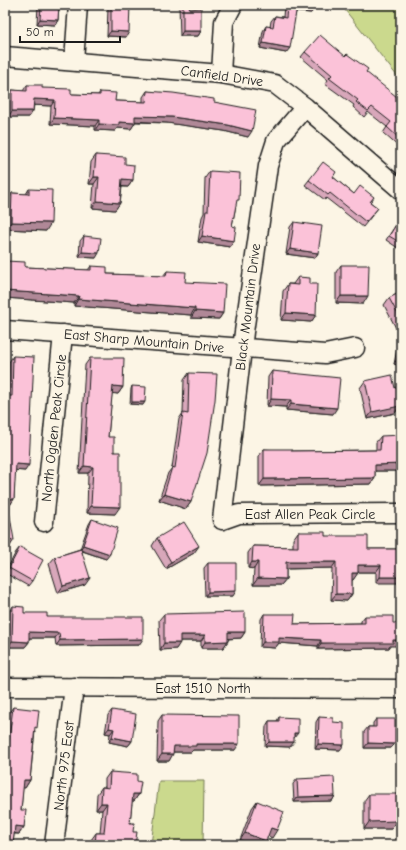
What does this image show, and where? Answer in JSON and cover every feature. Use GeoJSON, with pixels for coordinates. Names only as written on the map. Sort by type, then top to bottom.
{"type":"FeatureCollection","features":[{"type":"Feature","properties":{"kind":"street"},"geometry":{"type":"LineString","coordinates":[[74,61],[78,5]]}},
{"type":"Feature","properties":{"kind":"street"},"geometry":{"type":"LineString","coordinates":[[221,74],[224,22],[233,5]]}},
{"type":"Feature","properties":{"kind":"street","name":"Canfield Drive"},"geometry":{"type":"LineString","coordinates":[[5,56],[221,74],[275,84],[305,107],[401,190]]}},
{"type":"Feature","properties":{"kind":"street","name":"Black Mountain Drive"},"geometry":{"type":"LineString","coordinates":[[222,520],[243,349],[268,166],[276,141],[305,107]]}},
{"type":"Feature","properties":{"kind":"street","name":"East Sharp Mountain Drive"},"geometry":{"type":"LineString","coordinates":[[5,330],[325,354],[355,348]]}},
{"type":"Feature","properties":{"kind":"street","name":"North Ogden Peak Circle"},"geometry":{"type":"LineString","coordinates":[[44,522],[63,334]]}},
{"type":"Feature","properties":{"kind":"street","name":"East Allen Peak Circle"},"geometry":{"type":"LineString","coordinates":[[222,520],[239,514],[399,514]]}},
{"type":"Feature","properties":{"kind":"street","name":"East 1510 North"},"geometry":{"type":"LineString","coordinates":[[5,687],[401,689]]}},
{"type":"Feature","properties":{"kind":"street","name":"North 975 East"},"geometry":{"type":"LineString","coordinates":[[54,845],[74,687]]}},
{"type":"Feature","properties":{"kind":"green space"},"geometry":{"type":"Polygon","coordinates":[[[341,5],[401,5],[401,81],[341,5]]]}},
{"type":"Feature","properties":{"kind":"green space"},"geometry":{"type":"Polygon","coordinates":[[[159,781],[204,781],[203,845],[151,845],[159,781]]]}},
{"type":"Feature","properties":{"kind":"building"},"geometry":{"type":"Polygon","coordinates":[[[41,5],[59,5],[58,20],[40,19],[41,5]]]}},
{"type":"Feature","properties":{"kind":"building"},"geometry":{"type":"Polygon","coordinates":[[[111,5],[130,5],[129,32],[111,31],[111,5]]]}},
{"type":"Feature","properties":{"kind":"building"},"geometry":{"type":"Polygon","coordinates":[[[183,5],[190,5],[189,9],[201,8],[201,31],[183,31],[183,5]]]}},
{"type":"Feature","properties":{"kind":"building"},"geometry":{"type":"Polygon","coordinates":[[[287,5],[315,5],[315,8],[297,6],[290,48],[263,43],[266,26],[273,27],[275,16],[286,18],[287,5]]]}},
{"type":"Feature","properties":{"kind":"building"},"geometry":{"type":"Polygon","coordinates":[[[320,35],[345,56],[347,54],[368,69],[366,72],[401,102],[401,140],[387,127],[391,122],[372,107],[368,111],[356,102],[358,100],[329,78],[332,75],[305,52],[320,35]]]}},
{"type":"Feature","properties":{"kind":"building"},"geometry":{"type":"Polygon","coordinates":[[[27,85],[42,85],[42,88],[71,89],[71,94],[100,95],[100,92],[116,93],[115,101],[146,102],[147,91],[173,93],[214,99],[214,102],[256,110],[252,131],[228,125],[172,117],[135,116],[135,123],[119,122],[119,125],[99,124],[99,120],[54,118],[55,100],[34,99],[33,111],[12,111],[12,90],[27,91],[27,85]]]}},
{"type":"Feature","properties":{"kind":"building"},"geometry":{"type":"Polygon","coordinates":[[[96,155],[125,157],[125,164],[134,165],[133,180],[122,179],[120,203],[97,201],[99,177],[94,177],[96,155]]]}},
{"type":"Feature","properties":{"kind":"building"},"geometry":{"type":"Polygon","coordinates":[[[323,162],[336,172],[333,177],[354,194],[360,186],[374,197],[370,202],[378,208],[366,222],[330,193],[328,195],[309,180],[323,162]]]}},
{"type":"Feature","properties":{"kind":"building"},"geometry":{"type":"Polygon","coordinates":[[[210,171],[240,173],[239,200],[237,200],[232,226],[236,227],[234,241],[202,236],[206,211],[208,211],[210,171]]]}},
{"type":"Feature","properties":{"kind":"building"},"geometry":{"type":"Polygon","coordinates":[[[29,189],[52,190],[51,223],[11,222],[12,193],[29,194],[29,189]]]}},
{"type":"Feature","properties":{"kind":"building"},"geometry":{"type":"Polygon","coordinates":[[[399,220],[401,221],[401,243],[389,236],[399,220]]]}},
{"type":"Feature","properties":{"kind":"building"},"geometry":{"type":"Polygon","coordinates":[[[294,222],[322,226],[318,253],[290,249],[294,222]]]}},
{"type":"Feature","properties":{"kind":"building"},"geometry":{"type":"Polygon","coordinates":[[[84,236],[101,238],[99,253],[82,252],[84,236]]]}},
{"type":"Feature","properties":{"kind":"building"},"geometry":{"type":"Polygon","coordinates":[[[5,261],[25,262],[25,267],[91,270],[91,266],[107,267],[107,274],[166,276],[167,271],[186,272],[185,282],[225,284],[223,313],[195,311],[195,308],[78,299],[79,296],[5,291],[5,261]]]}},
{"type":"Feature","properties":{"kind":"building"},"geometry":{"type":"Polygon","coordinates":[[[341,265],[369,265],[368,296],[341,296],[341,265]]]}},
{"type":"Feature","properties":{"kind":"building"},"geometry":{"type":"Polygon","coordinates":[[[298,277],[310,278],[310,284],[317,284],[316,315],[286,313],[288,284],[298,285],[298,277]]]}},
{"type":"Feature","properties":{"kind":"building"},"geometry":{"type":"Polygon","coordinates":[[[401,292],[401,320],[389,298],[401,292]]]}},
{"type":"Feature","properties":{"kind":"building"},"geometry":{"type":"Polygon","coordinates":[[[401,342],[401,360],[397,359],[401,342]]]}},
{"type":"Feature","properties":{"kind":"building"},"geometry":{"type":"Polygon","coordinates":[[[13,356],[34,357],[29,465],[16,464],[14,499],[7,499],[14,540],[5,541],[5,396],[12,396],[13,356]]]}},
{"type":"Feature","properties":{"kind":"building"},"geometry":{"type":"Polygon","coordinates":[[[90,358],[124,358],[123,387],[113,386],[108,437],[114,437],[114,452],[120,452],[120,507],[91,506],[93,467],[84,466],[90,358]]]}},
{"type":"Feature","properties":{"kind":"building"},"geometry":{"type":"Polygon","coordinates":[[[272,371],[340,378],[337,408],[291,404],[291,400],[271,399],[272,371]]]}},
{"type":"Feature","properties":{"kind":"building"},"geometry":{"type":"Polygon","coordinates":[[[189,373],[217,374],[215,400],[207,453],[191,502],[164,494],[172,467],[175,468],[183,413],[188,414],[189,373]]]}},
{"type":"Feature","properties":{"kind":"building"},"geometry":{"type":"Polygon","coordinates":[[[392,375],[395,388],[401,387],[401,401],[399,401],[400,406],[372,412],[365,381],[392,375]]]}},
{"type":"Feature","properties":{"kind":"building"},"geometry":{"type":"Polygon","coordinates":[[[132,386],[146,387],[145,402],[132,402],[132,386]]]}},
{"type":"Feature","properties":{"kind":"building"},"geometry":{"type":"Polygon","coordinates":[[[401,435],[401,464],[375,465],[375,478],[264,479],[264,449],[292,449],[292,451],[380,450],[381,436],[401,435]]]}},
{"type":"Feature","properties":{"kind":"building"},"geometry":{"type":"Polygon","coordinates":[[[92,519],[118,528],[110,554],[83,545],[92,519]]]}},
{"type":"Feature","properties":{"kind":"building"},"geometry":{"type":"Polygon","coordinates":[[[184,522],[199,546],[171,562],[157,538],[184,522]]]}},
{"type":"Feature","properties":{"kind":"building"},"geometry":{"type":"Polygon","coordinates":[[[298,532],[325,532],[325,536],[368,536],[368,549],[401,549],[401,577],[380,577],[381,565],[358,565],[358,573],[352,573],[352,594],[336,594],[336,562],[286,562],[286,579],[258,578],[258,562],[252,562],[253,546],[298,547],[298,532]]]}},
{"type":"Feature","properties":{"kind":"building"},"geometry":{"type":"Polygon","coordinates":[[[20,547],[43,560],[32,581],[9,568],[20,547]]]}},
{"type":"Feature","properties":{"kind":"building"},"geometry":{"type":"Polygon","coordinates":[[[81,549],[90,578],[63,586],[55,557],[81,549]]]}},
{"type":"Feature","properties":{"kind":"building"},"geometry":{"type":"Polygon","coordinates":[[[208,563],[236,563],[236,591],[208,592],[208,563]]]}},
{"type":"Feature","properties":{"kind":"building"},"geometry":{"type":"Polygon","coordinates":[[[13,606],[24,607],[24,613],[47,613],[47,617],[143,617],[143,639],[60,640],[59,633],[29,632],[29,642],[12,641],[13,606]]]}},
{"type":"Feature","properties":{"kind":"building"},"geometry":{"type":"Polygon","coordinates":[[[245,612],[245,632],[228,632],[228,641],[205,642],[205,635],[180,635],[180,643],[164,643],[164,614],[245,612]]]}},
{"type":"Feature","properties":{"kind":"building"},"geometry":{"type":"Polygon","coordinates":[[[264,614],[295,614],[294,624],[365,623],[365,616],[393,616],[393,623],[401,623],[401,640],[393,640],[393,643],[321,643],[321,640],[279,638],[279,642],[263,642],[264,614]]]}},
{"type":"Feature","properties":{"kind":"building"},"geometry":{"type":"Polygon","coordinates":[[[13,707],[39,710],[37,728],[35,727],[30,780],[24,780],[21,810],[26,810],[24,827],[15,826],[13,844],[5,843],[5,763],[13,707]]]}},
{"type":"Feature","properties":{"kind":"building"},"geometry":{"type":"Polygon","coordinates":[[[112,710],[136,714],[132,741],[112,737],[114,729],[109,728],[112,710]]]}},
{"type":"Feature","properties":{"kind":"building"},"geometry":{"type":"Polygon","coordinates":[[[162,715],[239,716],[239,744],[196,744],[196,746],[174,746],[173,754],[162,754],[162,715]]]}},
{"type":"Feature","properties":{"kind":"building"},"geometry":{"type":"Polygon","coordinates":[[[279,717],[298,718],[298,733],[294,733],[294,742],[269,742],[269,721],[279,721],[279,717]]]}},
{"type":"Feature","properties":{"kind":"building"},"geometry":{"type":"Polygon","coordinates":[[[319,717],[333,718],[333,722],[344,723],[344,745],[318,744],[319,717]]]}},
{"type":"Feature","properties":{"kind":"building"},"geometry":{"type":"Polygon","coordinates":[[[376,719],[395,719],[395,744],[368,743],[368,727],[376,727],[376,719]]]}},
{"type":"Feature","properties":{"kind":"building"},"geometry":{"type":"Polygon","coordinates":[[[110,772],[137,774],[137,781],[141,782],[139,794],[133,794],[130,823],[134,823],[133,832],[137,832],[135,845],[95,845],[96,833],[104,833],[107,803],[101,803],[102,787],[109,788],[110,772]]]}},
{"type":"Feature","properties":{"kind":"building"},"geometry":{"type":"Polygon","coordinates":[[[334,777],[335,796],[298,797],[297,779],[334,777]]]}},
{"type":"Feature","properties":{"kind":"building"},"geometry":{"type":"Polygon","coordinates":[[[369,794],[401,794],[401,817],[396,817],[396,821],[369,822],[369,794]]]}},
{"type":"Feature","properties":{"kind":"building"},"geometry":{"type":"Polygon","coordinates":[[[257,801],[284,812],[277,830],[271,828],[266,841],[245,833],[257,801]]]}}]}
